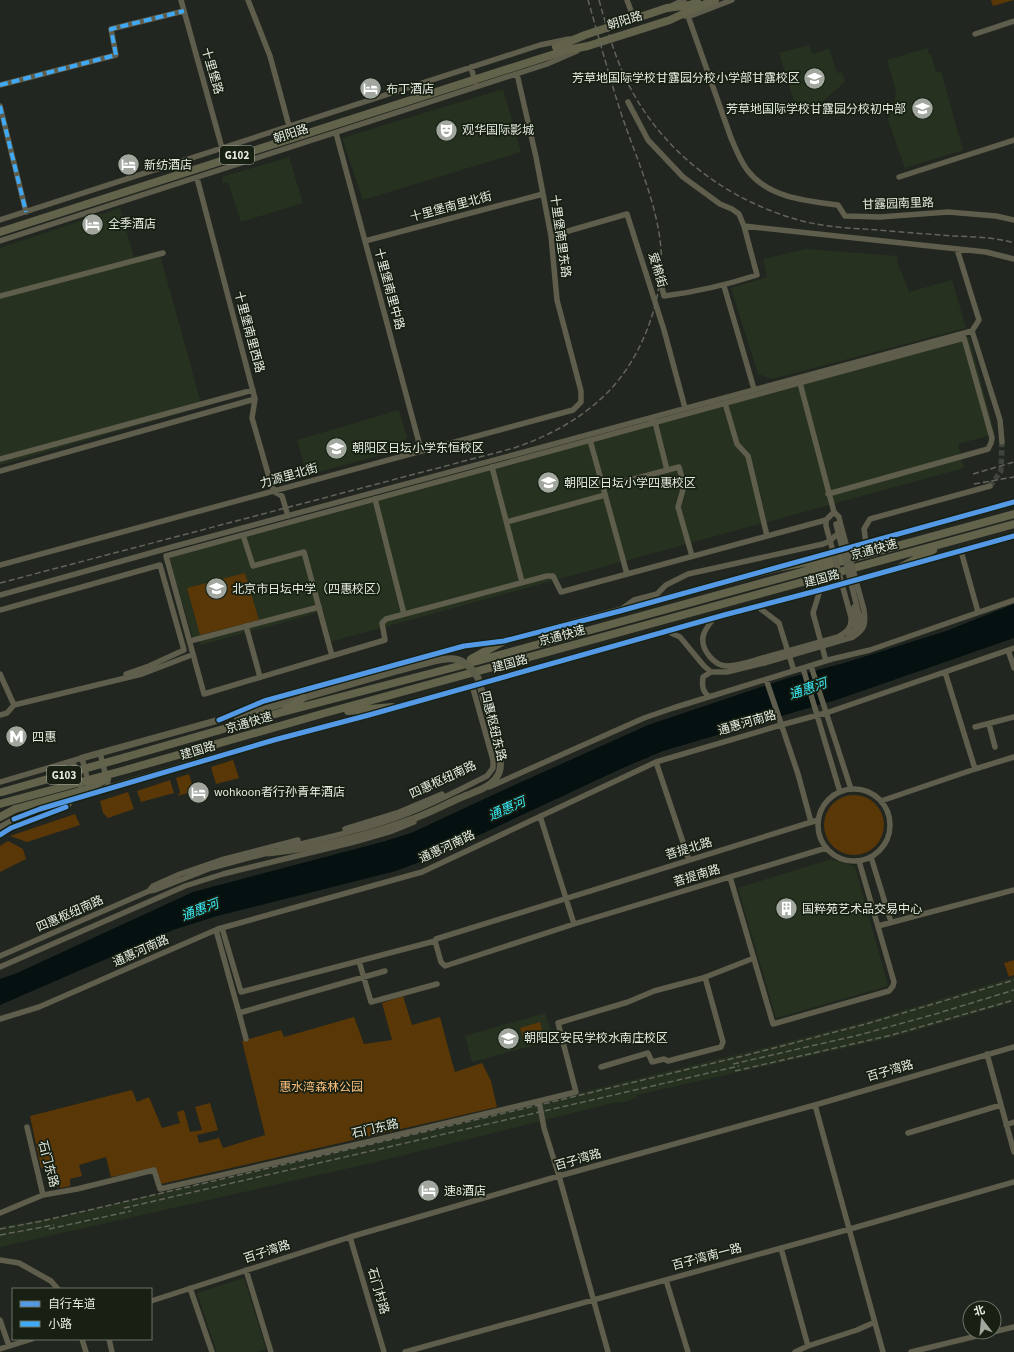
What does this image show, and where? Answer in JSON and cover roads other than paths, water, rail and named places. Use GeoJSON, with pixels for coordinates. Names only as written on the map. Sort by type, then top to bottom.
{"type":"FeatureCollection","features":[{"type":"Feature","properties":{"kind":"highway","name":"朝阳路"},"geometry":{"type":"LineString","coordinates":[[0,232],[474,77],[565,44],[585,35],[667,8],[690,5],[701,0]]}},
{"type":"Feature","properties":{"kind":"highway","name":"朝阳路"},"geometry":{"type":"LineString","coordinates":[[0,228],[474,77],[567,50],[588,46],[670,20],[715,0]]}},
{"type":"Feature","properties":{"kind":"highway","name":"京通快速"},"geometry":{"type":"LineString","coordinates":[[0,792],[279,714],[1014,514]]}},
{"type":"Feature","properties":{"kind":"highway","name":"京通快速"},"geometry":{"type":"LineString","coordinates":[[0,804],[1014,524]]}},
{"type":"Feature","properties":{"kind":"highway"},"geometry":{"type":"LineString","coordinates":[[901,567],[948,542]]}},
{"type":"Feature","properties":{"kind":"highway"},"geometry":{"type":"LineString","coordinates":[[781,567],[901,544]]}},
{"type":"Feature","properties":{"kind":"highway"},"geometry":{"type":"LineString","coordinates":[[459,666],[504,641]]}},
{"type":"Feature","properties":{"kind":"highway"},"geometry":{"type":"LineString","coordinates":[[279,714],[303,698]]}},
{"type":"Feature","properties":{"kind":"highway"},"geometry":{"type":"LineString","coordinates":[[325,714],[392,707]]}},
{"type":"Feature","properties":{"kind":"highway"},"geometry":{"type":"LineString","coordinates":[[0,815],[15,809],[84,790],[129,769]]}},
{"type":"Feature","properties":{"kind":"main road","name":"建国路"},"geometry":{"type":"LineString","coordinates":[[82,758],[219,720],[264,701],[464,646],[504,641],[620,611],[1014,502]]}},
{"type":"Feature","properties":{"kind":"main road","name":"建国路"},"geometry":{"type":"LineString","coordinates":[[91,793],[274,740],[369,715],[392,707],[1014,536]]}},
{"type":"Feature","properties":{"kind":"main road"},"geometry":{"type":"LineString","coordinates":[[219,720],[444,658],[453,658],[464,663],[472,668],[478,678],[500,758],[501,768],[497,777],[492,783],[425,814],[386,828],[296,850],[268,853]]}},
{"type":"Feature","properties":{"kind":"street"},"geometry":{"type":"LineString","coordinates":[[181,2],[187,0]]}},
{"type":"Feature","properties":{"kind":"street"},"geometry":{"type":"LineString","coordinates":[[248,0],[270,56],[289,126]]}},
{"type":"Feature","properties":{"kind":"street"},"geometry":{"type":"LineString","coordinates":[[627,0],[634,19]]}},
{"type":"Feature","properties":{"kind":"street","name":"朝阳路"},"geometry":{"type":"LineString","coordinates":[[667,8],[684,0]]}},
{"type":"Feature","properties":{"kind":"street","name":"朝阳路"},"geometry":{"type":"LineString","coordinates":[[670,20],[693,15],[732,0]]}},
{"type":"Feature","properties":{"kind":"street","name":"十里堡路"},"geometry":{"type":"LineString","coordinates":[[181,2],[222,148]]}},
{"type":"Feature","properties":{"kind":"street"},"geometry":{"type":"LineString","coordinates":[[0,85],[116,55],[111,29],[184,11]]}},
{"type":"Feature","properties":{"kind":"street","name":"甘露园南里路"},"geometry":{"type":"LineString","coordinates":[[688,16],[731,138],[748,171],[761,184],[788,197],[811,202],[838,204],[845,216],[880,218],[948,212],[996,216],[1014,220]]}},
{"type":"Feature","properties":{"kind":"street"},"geometry":{"type":"LineString","coordinates":[[975,34],[1014,21]]}},
{"type":"Feature","properties":{"kind":"street","name":"朝阳路"},"geometry":{"type":"LineString","coordinates":[[0,220],[289,126],[474,77],[517,74],[547,64],[588,46]]}},
{"type":"Feature","properties":{"kind":"street","name":"十里堡南里东路"},"geometry":{"type":"LineString","coordinates":[[517,74],[552,236],[557,300],[581,391],[581,402]]}},
{"type":"Feature","properties":{"kind":"street","name":"朝阳路"},"geometry":{"type":"LineString","coordinates":[[0,241],[336,132],[474,77]]}},
{"type":"Feature","properties":{"kind":"street"},"geometry":{"type":"LineString","coordinates":[[628,102],[648,140],[661,155],[683,177],[720,204],[739,214],[744,226],[757,276],[724,286],[664,296],[661,284]]}},
{"type":"Feature","properties":{"kind":"street"},"geometry":{"type":"LineString","coordinates":[[0,106],[26,212]]}},
{"type":"Feature","properties":{"kind":"street","name":"十里堡南里中路"},"geometry":{"type":"LineString","coordinates":[[336,132],[421,450]]}},
{"type":"Feature","properties":{"kind":"street"},"geometry":{"type":"LineString","coordinates":[[899,177],[1014,140]]}},
{"type":"Feature","properties":{"kind":"street","name":"十里堡南里西路"},"geometry":{"type":"LineString","coordinates":[[197,178],[253,390],[255,399],[252,418],[271,484],[275,492],[282,496],[288,516]]}},
{"type":"Feature","properties":{"kind":"street","name":"十里堡南里北街"},"geometry":{"type":"LineString","coordinates":[[365,241],[543,194]]}},
{"type":"Feature","properties":{"kind":"street","name":"爱棉街"},"geometry":{"type":"LineString","coordinates":[[552,236],[627,214],[664,330],[685,408]]}},
{"type":"Feature","properties":{"kind":"street"},"geometry":{"type":"LineString","coordinates":[[744,226],[986,252],[1014,259]]}},
{"type":"Feature","properties":{"kind":"street"},"geometry":{"type":"LineString","coordinates":[[0,595],[972,331],[979,320],[957,249]]}},
{"type":"Feature","properties":{"kind":"street"},"geometry":{"type":"LineString","coordinates":[[0,296],[163,253]]}},
{"type":"Feature","properties":{"kind":"street"},"geometry":{"type":"LineString","coordinates":[[724,286],[754,389]]}},
{"type":"Feature","properties":{"kind":"street"},"geometry":{"type":"LineString","coordinates":[[972,331],[1000,420],[1002,442]]}},
{"type":"Feature","properties":{"kind":"street"},"geometry":{"type":"LineString","coordinates":[[800,383],[828,494],[834,512],[839,517],[832,523],[767,536],[561,592],[553,576],[547,576],[404,614],[386,619],[382,624],[385,640],[204,694],[166,556],[964,338],[992,438],[992,443],[988,448],[828,494]]}},
{"type":"Feature","properties":{"kind":"street"},"geometry":{"type":"LineString","coordinates":[[0,459],[253,390]]}},
{"type":"Feature","properties":{"kind":"street"},"geometry":{"type":"LineString","coordinates":[[0,471],[255,399]]}},
{"type":"Feature","properties":{"kind":"street","name":"力源里北街"},"geometry":{"type":"LineString","coordinates":[[0,565],[275,492],[421,450],[573,410],[581,402]]}},
{"type":"Feature","properties":{"kind":"street"},"geometry":{"type":"LineString","coordinates":[[725,403],[737,444],[748,456],[767,536]]}},
{"type":"Feature","properties":{"kind":"street"},"geometry":{"type":"LineString","coordinates":[[655,422],[667,470]]}},
{"type":"Feature","properties":{"kind":"street"},"geometry":{"type":"LineString","coordinates":[[590,440],[627,574]]}},
{"type":"Feature","properties":{"kind":"street"},"geometry":{"type":"LineString","coordinates":[[492,467],[522,582]]}},
{"type":"Feature","properties":{"kind":"street"},"geometry":{"type":"LineString","coordinates":[[603,486],[679,467],[684,486],[678,506],[692,556]]}},
{"type":"Feature","properties":{"kind":"street"},"geometry":{"type":"LineString","coordinates":[[866,543],[864,529],[870,519],[990,486]]}},
{"type":"Feature","properties":{"kind":"street"},"geometry":{"type":"LineString","coordinates":[[507,522],[605,495]]}},
{"type":"Feature","properties":{"kind":"street"},"geometry":{"type":"LineString","coordinates":[[375,499],[404,614]]}},
{"type":"Feature","properties":{"kind":"street"},"geometry":{"type":"LineString","coordinates":[[834,512],[832,523],[852,617],[852,622],[848,632]]}},
{"type":"Feature","properties":{"kind":"street"},"geometry":{"type":"LineString","coordinates":[[709,697],[704,693],[702,685],[703,677],[711,672],[727,672],[838,637],[848,632],[855,622],[855,612],[832,523]]}},
{"type":"Feature","properties":{"kind":"street"},"geometry":{"type":"LineString","coordinates":[[714,618],[703,637],[704,648],[710,657],[724,666],[735,666],[763,660],[844,640],[860,633],[864,628],[865,619],[832,523]]}},
{"type":"Feature","properties":{"kind":"street"},"geometry":{"type":"LineString","coordinates":[[243,535],[253,566],[304,552],[332,656]]}},
{"type":"Feature","properties":{"kind":"street"},"geometry":{"type":"LineString","coordinates":[[620,611],[634,600],[657,594],[666,585],[688,574],[823,544],[830,541],[835,536]]}},
{"type":"Feature","properties":{"kind":"street"},"geometry":{"type":"LineString","coordinates":[[961,551],[978,612]]}},
{"type":"Feature","properties":{"kind":"street"},"geometry":{"type":"LineString","coordinates":[[0,610],[160,565],[184,650],[149,666],[126,674],[126,678]]}},
{"type":"Feature","properties":{"kind":"street"},"geometry":{"type":"LineString","coordinates":[[820,590],[813,613],[826,661]]}},
{"type":"Feature","properties":{"kind":"street"},"geometry":{"type":"LineString","coordinates":[[0,968],[186,886],[223,874],[346,844],[392,831],[422,819],[524,771],[644,718],[794,670],[870,650],[1014,600]]}},
{"type":"Feature","properties":{"kind":"street"},"geometry":{"type":"LineString","coordinates":[[757,606],[779,623],[794,670]]}},
{"type":"Feature","properties":{"kind":"street"},"geometry":{"type":"LineString","coordinates":[[190,641],[319,607]]}},
{"type":"Feature","properties":{"kind":"street"},"geometry":{"type":"LineString","coordinates":[[246,626],[260,677]]}},
{"type":"Feature","properties":{"kind":"street"},"geometry":{"type":"LineString","coordinates":[[667,631],[680,637],[704,666],[711,672]]}},
{"type":"Feature","properties":{"kind":"street"},"geometry":{"type":"LineString","coordinates":[[1011,649],[1014,668]]}},
{"type":"Feature","properties":{"kind":"street","name":"通惠河南路"},"geometry":{"type":"LineString","coordinates":[[0,1019],[39,1007],[216,930],[422,872],[656,762],[781,724],[826,713],[1011,649]]}},
{"type":"Feature","properties":{"kind":"street"},"geometry":{"type":"LineString","coordinates":[[0,715],[7,714],[14,705],[142,674],[190,656]]}},
{"type":"Feature","properties":{"kind":"street"},"geometry":{"type":"LineString","coordinates":[[811,666],[851,789]]}},
{"type":"Feature","properties":{"kind":"street"},"geometry":{"type":"LineString","coordinates":[[803,668],[840,792]]}},
{"type":"Feature","properties":{"kind":"street"},"geometry":{"type":"LineString","coordinates":[[945,672],[975,769]]}},
{"type":"Feature","properties":{"kind":"street"},"geometry":{"type":"LineString","coordinates":[[0,674],[14,705]]}},
{"type":"Feature","properties":{"kind":"street"},"geometry":{"type":"LineString","coordinates":[[766,680],[798,774],[811,822]]}},
{"type":"Feature","properties":{"kind":"street","name":"四惠枢纽东路"},"geometry":{"type":"LineString","coordinates":[[472,685],[494,760],[492,771]]}},
{"type":"Feature","properties":{"kind":"street"},"geometry":{"type":"LineString","coordinates":[[975,727],[1014,717]]}},
{"type":"Feature","properties":{"kind":"street"},"geometry":{"type":"LineString","coordinates":[[989,724],[995,747]]}},
{"type":"Feature","properties":{"kind":"street"},"geometry":{"type":"LineString","coordinates":[[100,753],[109,788]]}},
{"type":"Feature","properties":{"kind":"street"},"geometry":{"type":"LineString","coordinates":[[881,801],[1014,757]]}},
{"type":"Feature","properties":{"kind":"street"},"geometry":{"type":"LineString","coordinates":[[0,782],[82,758],[91,793]]}},
{"type":"Feature","properties":{"kind":"street"},"geometry":{"type":"LineString","coordinates":[[73,761],[82,796]]}},
{"type":"Feature","properties":{"kind":"street"},"geometry":{"type":"LineString","coordinates":[[656,762],[689,860]]}},
{"type":"Feature","properties":{"kind":"street","name":"四惠枢纽南路"},"geometry":{"type":"LineString","coordinates":[[149,890],[155,890],[211,868],[402,816],[431,804],[487,776],[492,771]]}},
{"type":"Feature","properties":{"kind":"street","name":"四惠枢纽南路"},"geometry":{"type":"LineString","coordinates":[[0,956],[149,890],[153,886],[166,880],[221,860],[351,827],[397,813],[484,773],[492,771]]}},
{"type":"Feature","properties":{"kind":"street"},"geometry":{"type":"LineString","coordinates":[[851,789],[862,790],[872,794],[881,801],[887,809],[890,819],[888,839],[884,846],[871,857],[858,861],[846,860],[835,856],[826,848],[820,839],[818,830],[818,820],[821,810],[826,802],[834,795],[851,789]]}},
{"type":"Feature","properties":{"kind":"street","name":"建国路"},"geometry":{"type":"LineString","coordinates":[[0,827],[14,819],[40,809],[91,793]]}},
{"type":"Feature","properties":{"kind":"street"},"geometry":{"type":"LineString","coordinates":[[0,834],[11,828],[66,807],[72,799]]}},
{"type":"Feature","properties":{"kind":"street"},"geometry":{"type":"LineString","coordinates":[[540,816],[574,924]]}},
{"type":"Feature","properties":{"kind":"street","name":"菩提北路"},"geometry":{"type":"LineString","coordinates":[[222,928],[241,992],[435,941],[436,939],[818,820]]}},
{"type":"Feature","properties":{"kind":"street","name":"菩提南路"},"geometry":{"type":"LineString","coordinates":[[435,941],[441,962],[445,966],[574,924],[826,848]]}},
{"type":"Feature","properties":{"kind":"street"},"geometry":{"type":"LineString","coordinates":[[871,857],[891,922]]}},
{"type":"Feature","properties":{"kind":"street"},"geometry":{"type":"LineString","coordinates":[[730,877],[773,1024],[889,991],[893,986],[894,982],[858,861]]}},
{"type":"Feature","properties":{"kind":"street"},"geometry":{"type":"LineString","coordinates":[[878,926],[1014,890]]}},
{"type":"Feature","properties":{"kind":"street"},"geometry":{"type":"LineString","coordinates":[[216,930],[246,1039]]}},
{"type":"Feature","properties":{"kind":"street"},"geometry":{"type":"LineString","coordinates":[[608,1352],[559,1176],[544,1128],[538,1101],[576,1092],[558,1023],[628,1002],[654,991],[705,977],[754,958]]}},
{"type":"Feature","properties":{"kind":"street"},"geometry":{"type":"LineString","coordinates":[[359,961],[371,1002],[437,984]]}},
{"type":"Feature","properties":{"kind":"street"},"geometry":{"type":"LineString","coordinates":[[239,1013],[385,971]]}},
{"type":"Feature","properties":{"kind":"street"},"geometry":{"type":"LineString","coordinates":[[601,1066],[648,1053],[652,1062],[664,1059],[668,1061],[721,1047],[723,1042],[705,977]]}},
{"type":"Feature","properties":{"kind":"street","name":"百子湾路"},"geometry":{"type":"LineString","coordinates":[[152,1301],[350,1237],[1014,1047]]}},
{"type":"Feature","properties":{"kind":"street"},"geometry":{"type":"LineString","coordinates":[[987,1054],[1014,1152]]}},
{"type":"Feature","properties":{"kind":"street","name":"石门东路"},"geometry":{"type":"LineString","coordinates":[[27,1127],[43,1195],[77,1189],[154,1170],[160,1189],[538,1101]]}},
{"type":"Feature","properties":{"kind":"street"},"geometry":{"type":"LineString","coordinates":[[908,1133],[1001,1104]]}},
{"type":"Feature","properties":{"kind":"street"},"geometry":{"type":"LineString","coordinates":[[815,1105],[883,1352]]}},
{"type":"Feature","properties":{"kind":"street"},"geometry":{"type":"LineString","coordinates":[[1006,1125],[1014,1122]]}},
{"type":"Feature","properties":{"kind":"street","name":"百子湾南一路"},"geometry":{"type":"LineString","coordinates":[[405,1352],[1014,1182]]}},
{"type":"Feature","properties":{"kind":"street"},"geometry":{"type":"LineString","coordinates":[[0,1213],[43,1195]]}},
{"type":"Feature","properties":{"kind":"street","name":"石门村路"},"geometry":{"type":"LineString","coordinates":[[350,1237],[384,1352]]}},
{"type":"Feature","properties":{"kind":"street"},"geometry":{"type":"LineString","coordinates":[[780,1248],[808,1346]]}},
{"type":"Feature","properties":{"kind":"street"},"geometry":{"type":"LineString","coordinates":[[0,1260],[18,1263],[51,1281],[57,1288]]}},
{"type":"Feature","properties":{"kind":"street"},"geometry":{"type":"LineString","coordinates":[[246,1270],[271,1352]]}},
{"type":"Feature","properties":{"kind":"street"},"geometry":{"type":"LineString","coordinates":[[666,1280],[688,1352]]}},
{"type":"Feature","properties":{"kind":"street"},"geometry":{"type":"LineString","coordinates":[[190,1288],[212,1352]]}},
{"type":"Feature","properties":{"kind":"street"},"geometry":{"type":"LineString","coordinates":[[0,1320],[9,1346]]}},
{"type":"Feature","properties":{"kind":"street"},"geometry":{"type":"LineString","coordinates":[[795,1352],[875,1322]]}},
{"type":"Feature","properties":{"kind":"street"},"geometry":{"type":"LineString","coordinates":[[911,1352],[1014,1327]]}},
{"type":"Feature","properties":{"kind":"street"},"geometry":{"type":"LineString","coordinates":[[0,1349],[29,1340]]}},
{"type":"Feature","properties":{"kind":"street"},"geometry":{"type":"LineString","coordinates":[[82,1340],[86,1352]]}},
{"type":"Feature","properties":{"kind":"street"},"geometry":{"type":"LineString","coordinates":[[109,1340],[112,1352]]}},
{"type":"Feature","properties":{"kind":"water","name":"通惠河"},"geometry":{"type":"Polygon","coordinates":[[[1014,604],[1014,638],[839,699],[663,751],[625,767],[430,858],[396,871],[217,916],[173,930],[0,1005],[0,979],[17,973],[193,892],[411,833],[648,725],[788,678],[844,663],[946,631],[1014,604]]]}},
{"type":"Feature","properties":{"kind":"tunnel"},"geometry":{"type":"LineString","coordinates":[[990,486],[1001,471],[1002,442]]}},
{"type":"Feature","properties":{"kind":"railway"},"geometry":{"type":"LineString","coordinates":[[0,583],[514,448],[540,438],[564,426],[586,411],[607,393],[631,363],[648,327],[659,288],[661,249],[659,232],[651,197],[621,113],[588,0]]}},
{"type":"Feature","properties":{"kind":"railway"},"geometry":{"type":"LineString","coordinates":[[599,0],[616,57],[638,102],[656,127],[676,149],[698,169],[723,186],[749,201],[777,213],[806,222],[849,228],[984,238],[1014,243]]}},
{"type":"Feature","properties":{"kind":"railway"},"geometry":{"type":"LineString","coordinates":[[973,474],[1014,462]]}},
{"type":"Feature","properties":{"kind":"railway"},"geometry":{"type":"LineString","coordinates":[[974,484],[1014,477]]}},
{"type":"Feature","properties":{"kind":"railway"},"geometry":{"type":"LineString","coordinates":[[0,1229],[42,1221],[747,1055],[866,1024],[1014,980]]}},
{"type":"Feature","properties":{"kind":"railway"},"geometry":{"type":"LineString","coordinates":[[733,1064],[859,1035],[1014,990]]}},
{"type":"Feature","properties":{"kind":"railway"},"geometry":{"type":"LineString","coordinates":[[735,1071],[892,1035],[1014,1000]]}},
{"type":"Feature","properties":{"kind":"railway"},"geometry":{"type":"LineString","coordinates":[[124,1208],[739,1066]]}},
{"type":"Feature","properties":{"kind":"railway"},"geometry":{"type":"LineString","coordinates":[[49,1229],[131,1211]]}},
{"type":"Feature","properties":{"kind":"railway"},"geometry":{"type":"LineString","coordinates":[[0,1235],[54,1225]]}},
{"type":"Feature","properties":{"kind":"place","name":"芳草地国际学校甘露园分校小学部甘露校区"},"geometry":{"type":"Point","coordinates":[815,78]}},
{"type":"Feature","properties":{"kind":"place","name":"布丁酒店"},"geometry":{"type":"Point","coordinates":[371,89]}},
{"type":"Feature","properties":{"kind":"place","name":"芳草地国际学校甘露园分校初中部"},"geometry":{"type":"Point","coordinates":[922,109]}},
{"type":"Feature","properties":{"kind":"place","name":"观华国际影城"},"geometry":{"type":"Point","coordinates":[447,130]}},
{"type":"Feature","properties":{"kind":"place","name":"新纺酒店"},"geometry":{"type":"Point","coordinates":[129,165]}},
{"type":"Feature","properties":{"kind":"place","name":"全季酒店"},"geometry":{"type":"Point","coordinates":[92,224]}},
{"type":"Feature","properties":{"kind":"place","name":"朝阳区日坛小学东恒校区"},"geometry":{"type":"Point","coordinates":[337,448]}},
{"type":"Feature","properties":{"kind":"place","name":"朝阳区日坛小学四惠校区"},"geometry":{"type":"Point","coordinates":[549,483]}},
{"type":"Feature","properties":{"kind":"place","name":"北京市日坛中学（四惠校区）"},"geometry":{"type":"Point","coordinates":[217,589]}},
{"type":"Feature","properties":{"kind":"place","name":"四惠"},"geometry":{"type":"Point","coordinates":[17,737]}},
{"type":"Feature","properties":{"kind":"place","name":"wohkoon者行孙青年酒店"},"geometry":{"type":"Point","coordinates":[198,792]}},
{"type":"Feature","properties":{"kind":"place","name":"国粹苑艺术品交易中心"},"geometry":{"type":"Point","coordinates":[787,909]}},
{"type":"Feature","properties":{"kind":"place","name":"朝阳区安民学校水南庄校区"},"geometry":{"type":"Point","coordinates":[509,1038]}},
{"type":"Feature","properties":{"kind":"place","name":"速8酒店"},"geometry":{"type":"Point","coordinates":[429,1191]}},
{"type":"Feature","properties":{"kind":"park label","name":"惠水湾森林公园"},"geometry":{"type":"Point","coordinates":[321,1087]}}]}
